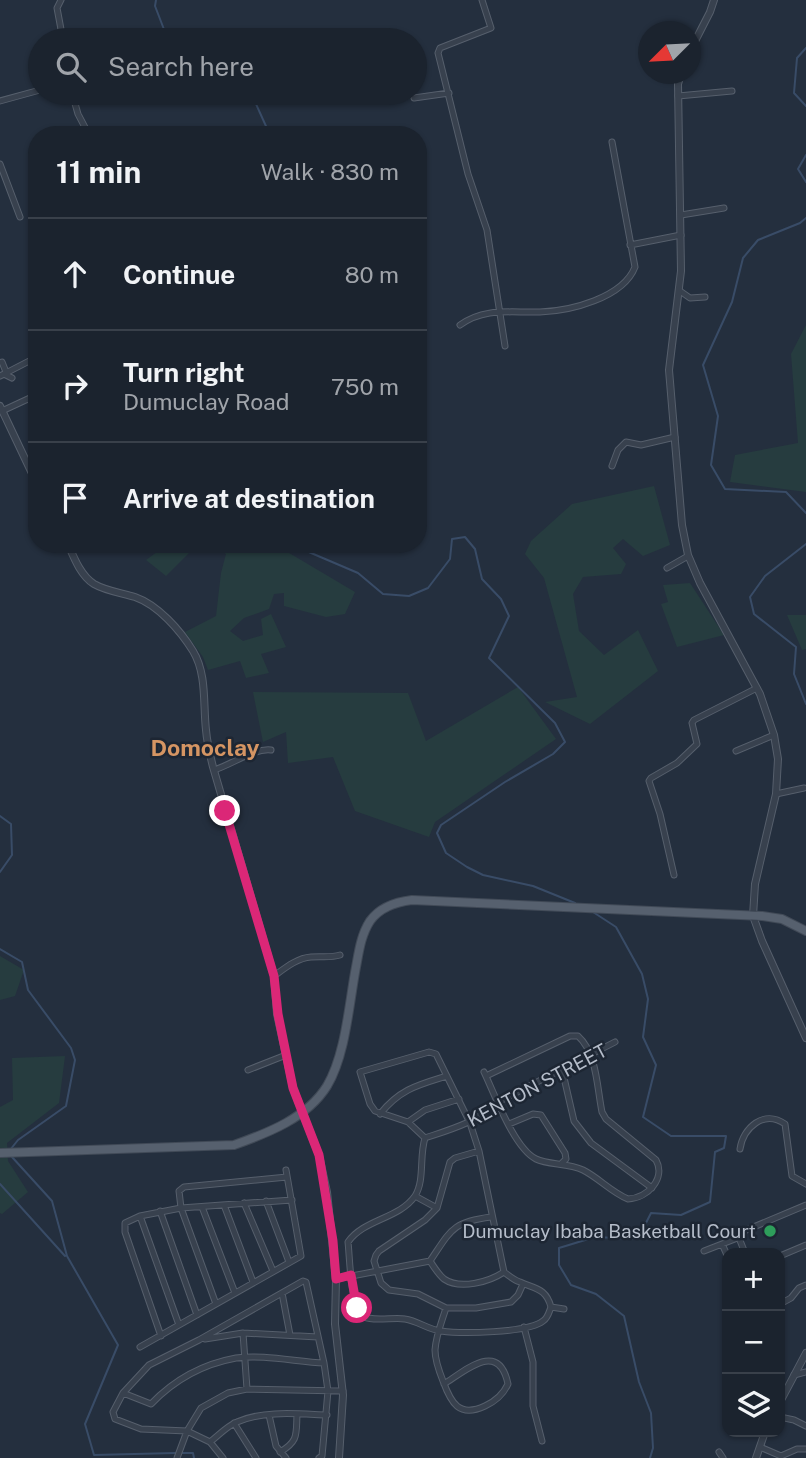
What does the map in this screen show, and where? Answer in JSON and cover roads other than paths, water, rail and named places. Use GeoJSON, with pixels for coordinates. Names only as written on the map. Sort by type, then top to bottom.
{"type":"FeatureCollection","features":[{"type":"Feature","properties":{"kind":"main road"},"geometry":{"type":"LineString","coordinates":[[0,1153],[234,1145],[270,1132],[313,1103],[327,1086],[338,1059],[362,937],[375,916],[394,903],[412,900],[753,916],[782,919],[806,931]]}},
{"type":"Feature","properties":{"kind":"street"},"geometry":{"type":"LineString","coordinates":[[61,0],[57,8],[61,28]]}},
{"type":"Feature","properties":{"kind":"street"},"geometry":{"type":"LineString","coordinates":[[482,0],[491,28],[440,48],[438,53],[468,174],[487,230],[505,346]]}},
{"type":"Feature","properties":{"kind":"street"},"geometry":{"type":"LineString","coordinates":[[701,30],[714,0]]}},
{"type":"Feature","properties":{"kind":"street"},"geometry":{"type":"LineString","coordinates":[[680,84],[680,291],[669,370],[682,525],[688,556],[757,688],[774,735],[778,759],[776,794],[755,884],[753,916],[806,1038]]}},
{"type":"Feature","properties":{"kind":"street"},"geometry":{"type":"LineString","coordinates":[[678,96],[732,91]]}},
{"type":"Feature","properties":{"kind":"street"},"geometry":{"type":"LineString","coordinates":[[0,101],[28,93]]}},
{"type":"Feature","properties":{"kind":"street"},"geometry":{"type":"LineString","coordinates":[[427,96],[449,93]]}},
{"type":"Feature","properties":{"kind":"street"},"geometry":{"type":"LineString","coordinates":[[75,105],[84,126]]}},
{"type":"Feature","properties":{"kind":"street"},"geometry":{"type":"LineString","coordinates":[[460,325],[471,317],[498,311],[535,312],[564,309],[612,294],[633,272],[635,267],[612,142]]}},
{"type":"Feature","properties":{"kind":"street"},"geometry":{"type":"LineString","coordinates":[[0,164],[20,218]]}},
{"type":"Feature","properties":{"kind":"street"},"geometry":{"type":"LineString","coordinates":[[681,215],[724,208]]}},
{"type":"Feature","properties":{"kind":"street"},"geometry":{"type":"LineString","coordinates":[[630,245],[681,235]]}},
{"type":"Feature","properties":{"kind":"street"},"geometry":{"type":"LineString","coordinates":[[680,291],[690,298],[705,297]]}},
{"type":"Feature","properties":{"kind":"street"},"geometry":{"type":"LineString","coordinates":[[2,362],[3,374]]}},
{"type":"Feature","properties":{"kind":"street"},"geometry":{"type":"LineString","coordinates":[[3,374],[28,362]]}},
{"type":"Feature","properties":{"kind":"street"},"geometry":{"type":"LineString","coordinates":[[3,374],[12,378]]}},
{"type":"Feature","properties":{"kind":"street"},"geometry":{"type":"LineString","coordinates":[[28,399],[1,409],[28,465]]}},
{"type":"Feature","properties":{"kind":"street"},"geometry":{"type":"LineString","coordinates":[[612,466],[618,450],[626,442],[640,445],[676,437]]}},
{"type":"Feature","properties":{"kind":"street"},"geometry":{"type":"LineString","coordinates":[[73,553],[84,574],[94,584],[139,598],[155,608],[194,652],[202,678],[206,733],[214,770],[274,976],[278,1014],[293,1088],[319,1155],[333,1241],[336,1279],[335,1324],[343,1393],[339,1458]]}},
{"type":"Feature","properties":{"kind":"street"},"geometry":{"type":"LineString","coordinates":[[667,568],[688,556]]}},
{"type":"Feature","properties":{"kind":"street"},"geometry":{"type":"LineString","coordinates":[[674,875],[660,814],[649,781],[677,763],[698,744],[692,723],[694,720],[757,688]]}},
{"type":"Feature","properties":{"kind":"street"},"geometry":{"type":"LineString","coordinates":[[736,751],[740,747],[774,735]]}},
{"type":"Feature","properties":{"kind":"street"},"geometry":{"type":"LineString","coordinates":[[214,770],[239,761],[260,749],[271,750]]}},
{"type":"Feature","properties":{"kind":"street"},"geometry":{"type":"LineString","coordinates":[[776,794],[804,788]]}},
{"type":"Feature","properties":{"kind":"street"},"geometry":{"type":"LineString","coordinates":[[274,976],[309,957],[326,959],[340,956]]}},
{"type":"Feature","properties":{"kind":"street"},"geometry":{"type":"LineString","coordinates":[[570,1036],[578,1036],[591,1055],[602,1112],[606,1119],[660,1166],[661,1174],[652,1188],[635,1199],[620,1196],[589,1173],[562,1163],[537,1160],[517,1144],[485,1074],[570,1036]]}},
{"type":"Feature","properties":{"kind":"street","name":"KENTON STREET"},"geometry":{"type":"LineString","coordinates":[[425,1138],[470,1123],[498,1102],[615,1042]]}},
{"type":"Feature","properties":{"kind":"street"},"geometry":{"type":"LineString","coordinates":[[434,1052],[447,1076],[470,1123],[479,1151],[504,1272],[523,1284],[541,1289],[551,1307],[543,1321],[524,1327],[477,1333],[439,1331],[409,1319],[369,1319],[362,1316],[357,1308],[348,1242],[353,1235],[404,1206],[415,1196],[421,1182],[421,1151],[425,1138],[408,1122],[380,1114],[370,1104],[360,1072],[434,1052]]}},
{"type":"Feature","properties":{"kind":"street"},"geometry":{"type":"LineString","coordinates":[[248,1070],[286,1055]]}},
{"type":"Feature","properties":{"kind":"street"},"geometry":{"type":"LineString","coordinates":[[562,1069],[575,1121],[591,1143],[652,1188]]}},
{"type":"Feature","properties":{"kind":"street"},"geometry":{"type":"LineString","coordinates":[[380,1114],[398,1094],[412,1086],[447,1076]]}},
{"type":"Feature","properties":{"kind":"street"},"geometry":{"type":"LineString","coordinates":[[408,1122],[425,1110],[458,1099]]}},
{"type":"Feature","properties":{"kind":"street"},"geometry":{"type":"LineString","coordinates":[[509,1124],[533,1114],[541,1115],[565,1153],[566,1158],[562,1163]]}},
{"type":"Feature","properties":{"kind":"street"},"geometry":{"type":"LineString","coordinates":[[740,1149],[742,1137],[755,1124],[766,1119],[780,1120],[785,1124],[789,1139],[792,1177],[806,1184]]}},
{"type":"Feature","properties":{"kind":"street"},"geometry":{"type":"LineString","coordinates":[[479,1151],[450,1162],[437,1208],[425,1220],[379,1251],[374,1261],[376,1270],[381,1283],[389,1290],[418,1294],[446,1308],[476,1308],[511,1302],[523,1284]]}},
{"type":"Feature","properties":{"kind":"street"},"geometry":{"type":"LineString","coordinates":[[140,1348],[301,1256],[286,1173],[184,1187],[178,1193],[216,1304]]}},
{"type":"Feature","properties":{"kind":"street"},"geometry":{"type":"LineString","coordinates":[[415,1196],[437,1208]]}},
{"type":"Feature","properties":{"kind":"street"},"geometry":{"type":"LineString","coordinates":[[161,1336],[124,1228],[125,1223],[160,1211],[292,1199]]}},
{"type":"Feature","properties":{"kind":"street"},"geometry":{"type":"LineString","coordinates":[[266,1201],[289,1262]]}},
{"type":"Feature","properties":{"kind":"street"},"geometry":{"type":"LineString","coordinates":[[244,1203],[273,1271]]}},
{"type":"Feature","properties":{"kind":"street"},"geometry":{"type":"LineString","coordinates":[[224,1205],[253,1282]]}},
{"type":"Feature","properties":{"kind":"street"},"geometry":{"type":"LineString","coordinates":[[704,1251],[739,1238],[744,1231],[806,1205]]}},
{"type":"Feature","properties":{"kind":"street"},"geometry":{"type":"LineString","coordinates":[[202,1207],[235,1293]]}},
{"type":"Feature","properties":{"kind":"street"},"geometry":{"type":"LineString","coordinates":[[160,1211],[197,1315]]}},
{"type":"Feature","properties":{"kind":"street"},"geometry":{"type":"LineString","coordinates":[[140,1216],[179,1325]]}},
{"type":"Feature","properties":{"kind":"street"},"geometry":{"type":"LineString","coordinates":[[336,1279],[430,1261],[459,1224],[491,1217]]}},
{"type":"Feature","properties":{"kind":"street"},"geometry":{"type":"LineString","coordinates":[[739,1238],[743,1248]]}},
{"type":"Feature","properties":{"kind":"street"},"geometry":{"type":"LineString","coordinates":[[723,1244],[724,1248]]}},
{"type":"Feature","properties":{"kind":"street"},"geometry":{"type":"LineString","coordinates":[[785,1254],[806,1245]]}},
{"type":"Feature","properties":{"kind":"street"},"geometry":{"type":"LineString","coordinates":[[430,1261],[437,1273],[451,1282],[483,1282],[504,1272]]}},
{"type":"Feature","properties":{"kind":"street"},"geometry":{"type":"LineString","coordinates":[[223,1458],[210,1442],[186,1434],[141,1429],[115,1419],[113,1412],[122,1393],[149,1365],[199,1340],[299,1282],[306,1282],[324,1363],[327,1416],[322,1456],[319,1458]]}},
{"type":"Feature","properties":{"kind":"street"},"geometry":{"type":"LineString","coordinates":[[785,1301],[806,1285]]}},
{"type":"Feature","properties":{"kind":"street"},"geometry":{"type":"LineString","coordinates":[[282,1293],[290,1335]]}},
{"type":"Feature","properties":{"kind":"street"},"geometry":{"type":"LineString","coordinates":[[551,1307],[564,1309]]}},
{"type":"Feature","properties":{"kind":"street"},"geometry":{"type":"LineString","coordinates":[[444,1384],[476,1363],[493,1360],[505,1373],[508,1384],[504,1392],[491,1403],[465,1410],[455,1406],[444,1384],[435,1351],[446,1308]]}},
{"type":"Feature","properties":{"kind":"street"},"geometry":{"type":"LineString","coordinates":[[524,1327],[533,1363],[533,1406],[542,1440]]}},
{"type":"Feature","properties":{"kind":"street"},"geometry":{"type":"LineString","coordinates":[[199,1340],[243,1333],[318,1337]]}},
{"type":"Feature","properties":{"kind":"street"},"geometry":{"type":"LineString","coordinates":[[243,1333],[247,1389]]}},
{"type":"Feature","properties":{"kind":"street"},"geometry":{"type":"LineString","coordinates":[[785,1391],[806,1353]]}},
{"type":"Feature","properties":{"kind":"street"},"geometry":{"type":"LineString","coordinates":[[122,1393],[151,1404],[166,1388],[186,1376],[207,1366],[245,1357],[324,1363]]}},
{"type":"Feature","properties":{"kind":"street"},"geometry":{"type":"LineString","coordinates":[[794,1375],[806,1372]]}},
{"type":"Feature","properties":{"kind":"street"},"geometry":{"type":"LineString","coordinates":[[177,1458],[186,1434],[201,1408],[228,1393],[247,1389],[343,1393]]}},
{"type":"Feature","properties":{"kind":"street"},"geometry":{"type":"LineString","coordinates":[[280,1452],[292,1445],[296,1435],[297,1414]]}},
{"type":"Feature","properties":{"kind":"street"},"geometry":{"type":"LineString","coordinates":[[269,1415],[273,1437],[286,1458]]}},
{"type":"Feature","properties":{"kind":"street"},"geometry":{"type":"LineString","coordinates":[[210,1442],[234,1423],[254,1416],[327,1416]]}},
{"type":"Feature","properties":{"kind":"street"},"geometry":{"type":"LineString","coordinates":[[785,1418],[806,1426]]}},
{"type":"Feature","properties":{"kind":"street"},"geometry":{"type":"LineString","coordinates":[[234,1423],[256,1458]]}},
{"type":"Feature","properties":{"kind":"street"},"geometry":{"type":"LineString","coordinates":[[756,1458],[763,1437]]}},
{"type":"Feature","properties":{"kind":"street"},"geometry":{"type":"LineString","coordinates":[[760,1447],[781,1456],[806,1449]]}},
{"type":"Feature","properties":{"kind":"waterway"},"geometry":{"type":"LineString","coordinates":[[156,0],[155,6],[163,28]]}},
{"type":"Feature","properties":{"kind":"waterway"},"geometry":{"type":"LineString","coordinates":[[806,48],[797,58],[794,93],[806,106]]}},
{"type":"Feature","properties":{"kind":"waterway"},"geometry":{"type":"LineString","coordinates":[[256,105],[266,126]]}},
{"type":"Feature","properties":{"kind":"waterway"},"geometry":{"type":"LineString","coordinates":[[806,155],[798,169],[806,182]]}},
{"type":"Feature","properties":{"kind":"waterway"},"geometry":{"type":"LineString","coordinates":[[806,218],[758,240],[743,258],[732,302],[703,365],[718,416],[711,465],[725,489],[786,492],[806,513]]}},
{"type":"Feature","properties":{"kind":"waterway"},"geometry":{"type":"LineString","coordinates":[[311,553],[358,573],[383,594],[409,596],[428,588],[450,559],[452,539],[465,537],[475,549],[482,579],[501,599],[509,616],[489,658],[555,723],[565,742],[553,754],[441,825],[437,833],[446,853],[467,867],[483,875],[533,886],[575,903]]}},
{"type":"Feature","properties":{"kind":"waterway"},"geometry":{"type":"LineString","coordinates":[[806,544],[765,576],[750,597],[754,614],[796,647],[794,674],[806,704]]}},
{"type":"Feature","properties":{"kind":"waterway"},"geometry":{"type":"LineString","coordinates":[[0,816],[11,824],[12,855],[0,872]]}},
{"type":"Feature","properties":{"kind":"waterway"},"geometry":{"type":"LineString","coordinates":[[593,912],[616,927],[642,974],[648,999],[643,1037],[656,1065],[643,1117],[671,1136],[726,1136],[724,1148],[715,1152],[710,1202],[681,1215],[651,1213],[638,1239],[595,1237],[559,1248],[559,1265],[571,1285],[596,1294],[624,1316],[639,1382],[651,1413],[653,1448],[650,1458]]}},
{"type":"Feature","properties":{"kind":"waterway"},"geometry":{"type":"LineString","coordinates":[[0,949],[22,962],[28,990],[71,1048],[75,1060],[66,1106],[18,1140],[10,1150]]}},
{"type":"Feature","properties":{"kind":"waterway"},"geometry":{"type":"LineString","coordinates":[[12,1157],[52,1201],[67,1256],[118,1345],[85,1424],[94,1455],[175,1453]]}},
{"type":"Feature","properties":{"kind":"waterway"},"geometry":{"type":"LineString","coordinates":[[0,1184],[65,1256]]}},
{"type":"Feature","properties":{"kind":"waterway"},"geometry":{"type":"LineString","coordinates":[[181,1453],[193,1453],[194,1458]]}},
{"type":"Feature","properties":{"kind":"place","name":"Dumuclay Ibaba Basketball Court"},"geometry":{"type":"Point","coordinates":[770,1231]}},
{"type":"Feature","properties":{"kind":"district","name":"Domoclay"},"geometry":{"type":"Point","coordinates":[205,747]}}]}
